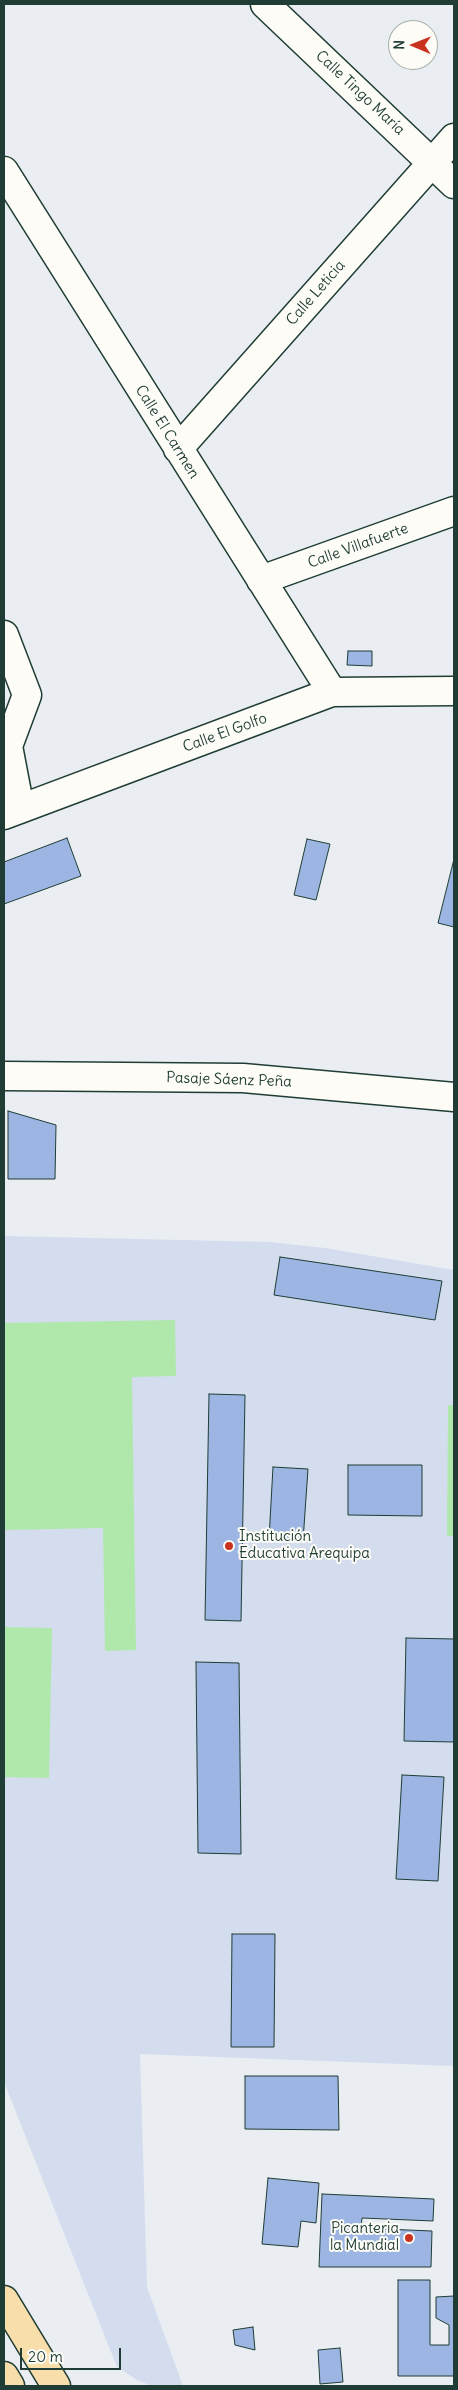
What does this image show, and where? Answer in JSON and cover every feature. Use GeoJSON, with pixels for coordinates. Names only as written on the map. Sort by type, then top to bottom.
{"type":"FeatureCollection","features":[{"type":"Feature","properties":{"kind":"main road"},"geometry":{"type":"LineString","coordinates":[[4,2300],[56,2386]]}},
{"type":"Feature","properties":{"kind":"main road"},"geometry":{"type":"LineString","coordinates":[[4,2376],[10,2386]]}},
{"type":"Feature","properties":{"kind":"street","name":"Calle Tingo María"},"geometry":{"type":"LineString","coordinates":[[265,4],[454,184]]}},
{"type":"Feature","properties":{"kind":"street","name":"Calle Leticia"},"geometry":{"type":"LineString","coordinates":[[178,449],[454,138]]}},
{"type":"Feature","properties":{"kind":"street","name":"Calle El Carmen"},"geometry":{"type":"LineString","coordinates":[[4,171],[332,692]]}},
{"type":"Feature","properties":{"kind":"street","name":"Calle Villafuerte"},"geometry":{"type":"LineString","coordinates":[[261,580],[454,512]]}},
{"type":"Feature","properties":{"kind":"street"},"geometry":{"type":"LineString","coordinates":[[4,635],[27,695],[8,746],[12,812]]}},
{"type":"Feature","properties":{"kind":"street","name":"Calle El Golfo"},"geometry":{"type":"LineString","coordinates":[[12,812],[332,692],[454,691]]}},
{"type":"Feature","properties":{"kind":"street","name":"Pasaje Sáenz Peña"},"geometry":{"type":"LineString","coordinates":[[4,1076],[243,1078],[454,1097]]}},
{"type":"Feature","properties":{"kind":"shaded area","name":"Institución Educativa Arequipa"},"geometry":{"type":"Polygon","coordinates":[[[4,1236],[269,1242],[325,1248],[454,1270],[454,2066],[140,2054],[147,2287],[183,2386],[152,2386],[137,2380],[117,2367],[4,2082],[4,1236]]]}},
{"type":"Feature","properties":{"kind":"green space"},"geometry":{"type":"Polygon","coordinates":[[[175,1320],[176,1376],[132,1377],[136,1650],[105,1651],[103,1528],[4,1530],[4,1323],[175,1320]]]}},
{"type":"Feature","properties":{"kind":"green space"},"geometry":{"type":"Polygon","coordinates":[[[448,1405],[454,1405],[454,1536],[447,1536],[448,1405]]]}},
{"type":"Feature","properties":{"kind":"green space"},"geometry":{"type":"Polygon","coordinates":[[[4,1627],[52,1628],[49,1778],[4,1777],[4,1627]]]}},
{"type":"Feature","properties":{"kind":"building"},"geometry":{"type":"Polygon","coordinates":[[[348,651],[372,651],[372,666],[347,665],[348,651]]]}},
{"type":"Feature","properties":{"kind":"building"},"geometry":{"type":"Polygon","coordinates":[[[67,838],[81,876],[4,904],[4,862],[67,838]]]}},
{"type":"Feature","properties":{"kind":"building"},"geometry":{"type":"Polygon","coordinates":[[[307,839],[330,844],[316,900],[294,895],[307,839]]]}},
{"type":"Feature","properties":{"kind":"building"},"geometry":{"type":"Polygon","coordinates":[[[454,859],[454,927],[438,923],[454,859]]]}},
{"type":"Feature","properties":{"kind":"building"},"geometry":{"type":"Polygon","coordinates":[[[8,1111],[56,1125],[55,1179],[8,1179],[8,1111]]]}},
{"type":"Feature","properties":{"kind":"building"},"geometry":{"type":"Polygon","coordinates":[[[280,1257],[442,1281],[435,1320],[274,1295],[280,1257]]]}},
{"type":"Feature","properties":{"kind":"building"},"geometry":{"type":"Polygon","coordinates":[[[209,1394],[245,1395],[241,1621],[205,1620],[209,1394]]]}},
{"type":"Feature","properties":{"kind":"building"},"geometry":{"type":"Polygon","coordinates":[[[348,1465],[422,1465],[422,1516],[348,1515],[348,1465]]]}},
{"type":"Feature","properties":{"kind":"building"},"geometry":{"type":"Polygon","coordinates":[[[273,1467],[308,1469],[303,1541],[269,1539],[273,1467]]]}},
{"type":"Feature","properties":{"kind":"building"},"geometry":{"type":"Polygon","coordinates":[[[406,1638],[454,1639],[454,1742],[404,1741],[406,1638]]]}},
{"type":"Feature","properties":{"kind":"building"},"geometry":{"type":"Polygon","coordinates":[[[196,1662],[239,1663],[241,1854],[198,1853],[196,1662]]]}},
{"type":"Feature","properties":{"kind":"building"},"geometry":{"type":"Polygon","coordinates":[[[402,1775],[444,1777],[438,1881],[396,1879],[402,1775]]]}},
{"type":"Feature","properties":{"kind":"building"},"geometry":{"type":"Polygon","coordinates":[[[232,1934],[275,1934],[274,2047],[231,2047],[232,1934]]]}},
{"type":"Feature","properties":{"kind":"building"},"geometry":{"type":"Polygon","coordinates":[[[245,2076],[338,2076],[339,2130],[245,2129],[245,2076]]]}},
{"type":"Feature","properties":{"kind":"building"},"geometry":{"type":"Polygon","coordinates":[[[268,2178],[319,2183],[316,2223],[301,2221],[298,2247],[262,2244],[268,2178]]]}},
{"type":"Feature","properties":{"kind":"building"},"geometry":{"type":"Polygon","coordinates":[[[322,2194],[434,2199],[433,2221],[362,2218],[361,2228],[432,2231],[431,2267],[319,2267],[322,2194]]]}},
{"type":"Feature","properties":{"kind":"building"},"geometry":{"type":"Polygon","coordinates":[[[398,2280],[430,2280],[430,2345],[449,2345],[449,2325],[436,2318],[436,2297],[454,2296],[454,2376],[398,2376],[398,2280]]]}},
{"type":"Feature","properties":{"kind":"building"},"geometry":{"type":"Polygon","coordinates":[[[253,2327],[255,2350],[235,2345],[233,2330],[253,2327]]]}},
{"type":"Feature","properties":{"kind":"building"},"geometry":{"type":"Polygon","coordinates":[[[340,2348],[343,2382],[320,2384],[318,2350],[340,2348]]]}},
{"type":"Feature","properties":{"kind":"place","name":"Institución Educativa Arequipa"},"geometry":{"type":"Point","coordinates":[229,1546]}},
{"type":"Feature","properties":{"kind":"place","name":"Picanteria la Mundial"},"geometry":{"type":"Point","coordinates":[409,2238]}}]}
